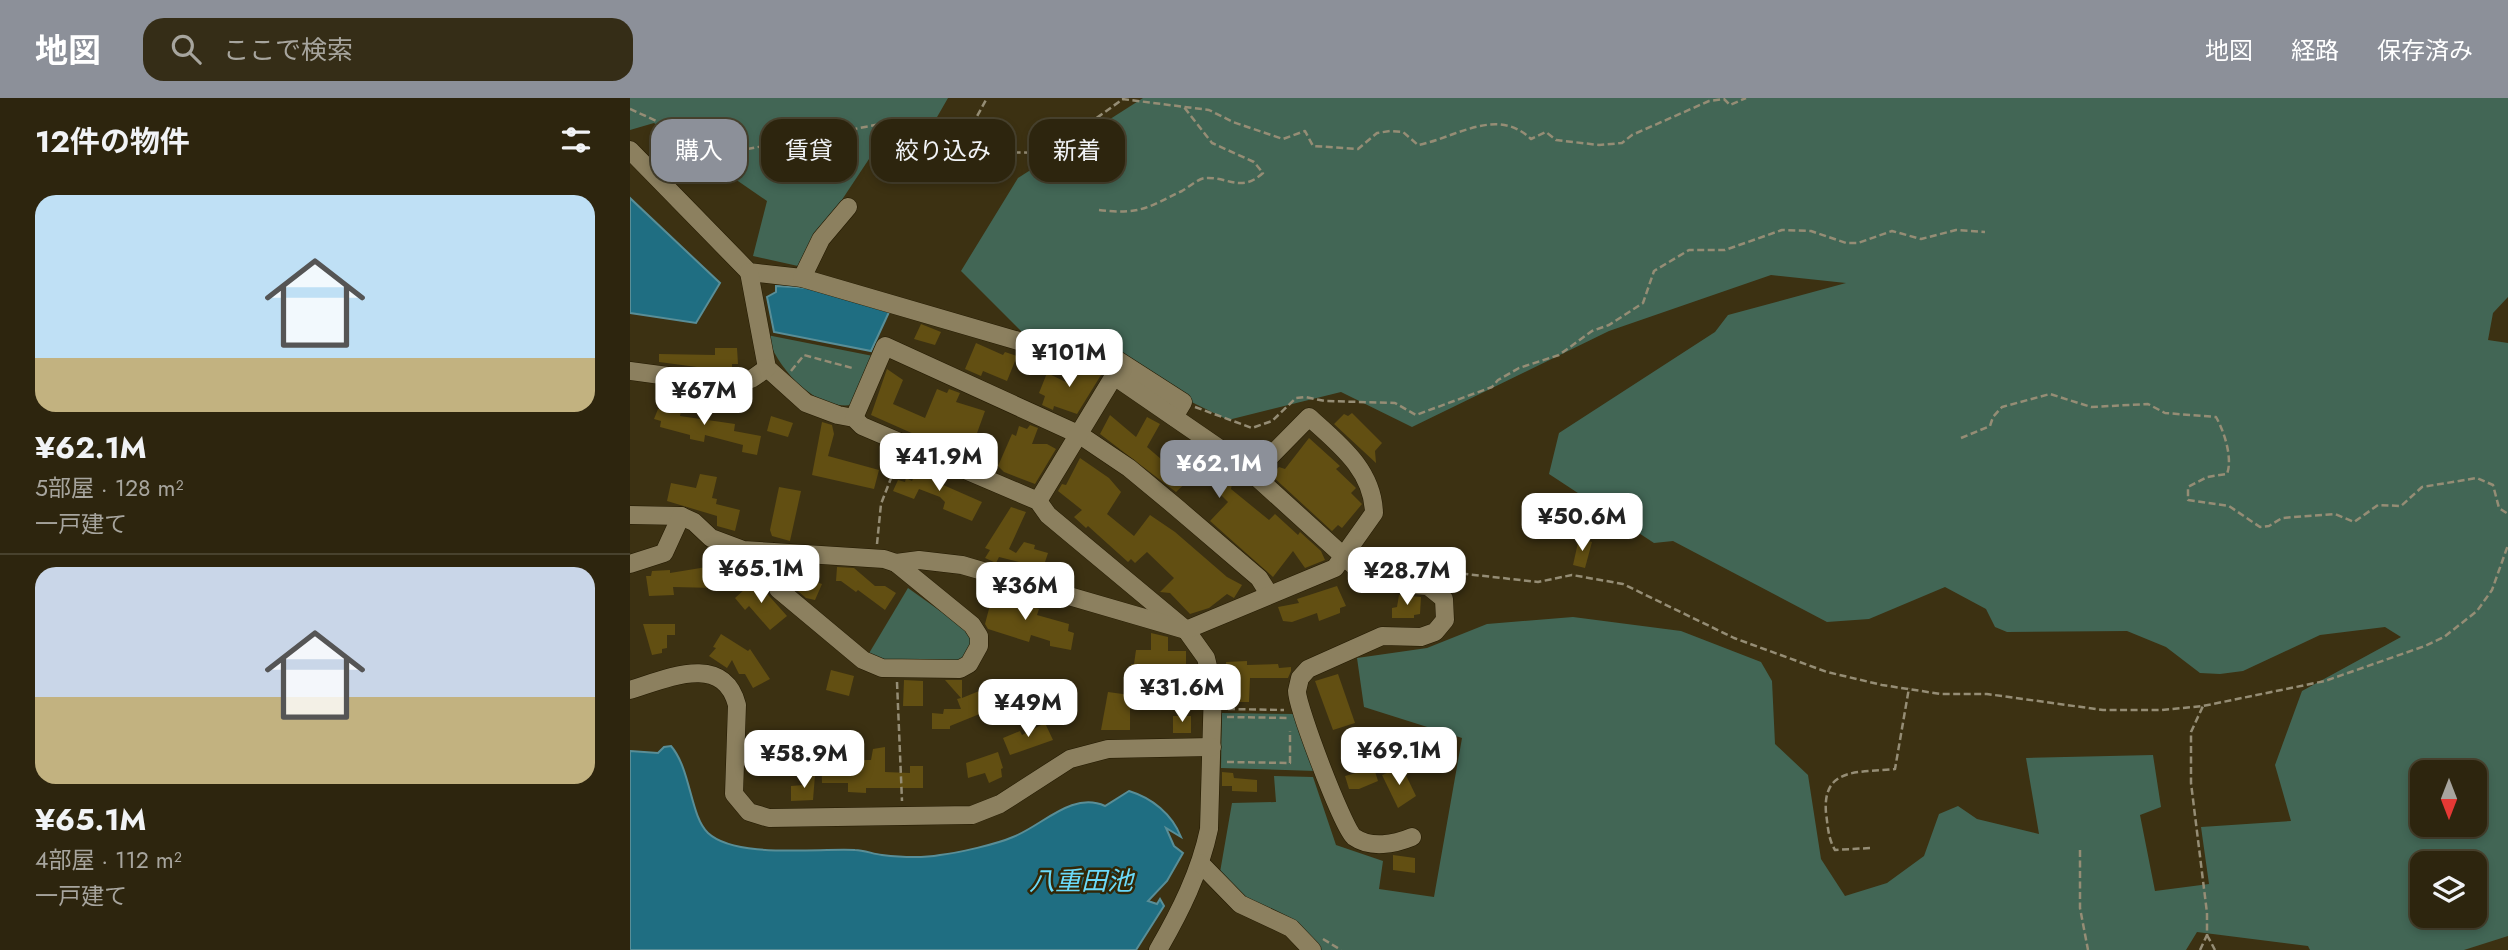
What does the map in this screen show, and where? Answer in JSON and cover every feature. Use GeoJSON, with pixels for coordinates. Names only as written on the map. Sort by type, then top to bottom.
{"type":"FeatureCollection","features":[{"type":"Feature","properties":{"kind":"street"},"geometry":{"type":"LineString","coordinates":[[630,150],[749,272],[767,368],[806,402],[838,415],[854,418],[862,426],[1038,500],[1048,515],[1186,630],[1206,658],[1211,677],[1213,715],[1211,814],[1200,863],[1180,912],[1158,950]]}},
{"type":"Feature","properties":{"kind":"street"},"geometry":{"type":"LineString","coordinates":[[802,278],[821,239],[848,207]]}},
{"type":"Feature","properties":{"kind":"street"},"geometry":{"type":"LineString","coordinates":[[749,272],[802,278],[1053,351],[1102,351],[1178,409],[1254,473],[1359,570],[1380,584],[1428,586],[1435,590],[1446,605],[1446,620],[1429,635],[1382,636],[1308,669],[1300,678],[1297,691],[1302,711],[1350,833],[1357,839],[1378,844],[1412,837]]}},
{"type":"Feature","properties":{"kind":"street"},"geometry":{"type":"LineString","coordinates":[[854,418],[885,346],[1080,435],[1129,468],[1166,499],[1259,578],[1269,594]]}},
{"type":"Feature","properties":{"kind":"street"},"geometry":{"type":"LineString","coordinates":[[630,371],[735,385],[753,379],[767,368]]}},
{"type":"Feature","properties":{"kind":"street"},"geometry":{"type":"LineString","coordinates":[[1038,500],[1114,376],[1178,409]]}},
{"type":"Feature","properties":{"kind":"street"},"geometry":{"type":"LineString","coordinates":[[630,515],[681,516],[729,547],[876,558],[896,563],[919,560],[962,565],[1186,630],[1335,568],[1351,543],[1371,520],[1374,502],[1357,461],[1309,416],[1254,473]]}},
{"type":"Feature","properties":{"kind":"street"},"geometry":{"type":"LineString","coordinates":[[630,564],[664,553],[681,516]]}},
{"type":"Feature","properties":{"kind":"street"},"geometry":{"type":"LineString","coordinates":[[774,552],[774,577],[786,598],[863,660],[896,670],[960,669],[969,664],[979,646],[979,636],[972,625],[896,563]]}},
{"type":"Feature","properties":{"kind":"street"},"geometry":{"type":"LineString","coordinates":[[630,690],[699,671],[722,680],[729,686],[737,705],[734,793],[740,804],[757,816],[972,815],[1000,804],[1070,759],[1108,749],[1212,747]]}},
{"type":"Feature","properties":{"kind":"street"},"geometry":{"type":"LineString","coordinates":[[1200,863],[1240,904],[1291,928],[1312,950]]}},
{"type":"Feature","properties":{"kind":"path"},"geometry":{"type":"LineString","coordinates":[[976,119],[987,98]]}},
{"type":"Feature","properties":{"kind":"path"},"geometry":{"type":"LineString","coordinates":[[1015,152],[1048,153],[1123,99],[1209,110],[1233,122],[1283,139],[1305,131],[1313,146],[1340,146],[1348,150],[1358,149],[1377,133],[1403,132],[1418,145],[1485,123],[1519,130],[1531,139],[1546,132],[1556,140],[1599,145],[1622,143],[1632,135],[1709,101],[1724,99],[1730,105],[1746,98]]}},
{"type":"Feature","properties":{"kind":"path"},"geometry":{"type":"LineString","coordinates":[[1099,210],[1130,212],[1152,209],[1163,197],[1205,178],[1231,184],[1254,181],[1263,173],[1254,162],[1223,151],[1212,143],[1184,107]]}},
{"type":"Feature","properties":{"kind":"path"},"geometry":{"type":"LineString","coordinates":[[630,109],[714,147],[737,151],[871,126]]}},
{"type":"Feature","properties":{"kind":"path"},"geometry":{"type":"LineString","coordinates":[[1178,409],[1252,428],[1272,421],[1296,398],[1304,397],[1325,401],[1395,403],[1416,415],[1492,387],[1498,380],[1520,368],[1546,361],[1592,331],[1609,325],[1643,303],[1654,271],[1689,250],[1725,250],[1782,230],[1811,231],[1846,243],[1858,243],[1892,231],[1921,239],[1956,230],[1985,232]]}},
{"type":"Feature","properties":{"kind":"path"},"geometry":{"type":"LineString","coordinates":[[783,382],[804,355],[852,368]]}},
{"type":"Feature","properties":{"kind":"path"},"geometry":{"type":"LineString","coordinates":[[1961,438],[1990,426],[1993,416],[2002,407],[2050,394],[2091,407],[2148,404],[2165,413],[2216,417],[2224,432],[2229,468],[2227,474],[2207,477],[2188,486],[2188,500],[2229,506],[2260,527],[2269,526],[2282,518],[2335,514],[2354,522],[2378,505],[2401,506],[2422,488],[2477,478],[2493,485],[2498,508],[2508,513]]}},
{"type":"Feature","properties":{"kind":"path"},"geometry":{"type":"LineString","coordinates":[[876,558],[881,504],[904,443]]}},
{"type":"Feature","properties":{"kind":"path"},"geometry":{"type":"LineString","coordinates":[[1359,570],[1379,562],[1526,581],[1538,582],[1572,575],[1623,584],[1689,619],[1827,672],[1941,694],[1987,694],[2103,710],[2203,706],[2325,681],[2444,637],[2477,611],[2492,590],[2508,545]]}},
{"type":"Feature","properties":{"kind":"path"},"geometry":{"type":"LineString","coordinates":[[896,670],[902,815]]}},
{"type":"Feature","properties":{"kind":"path"},"geometry":{"type":"LineString","coordinates":[[1870,848],[1835,850],[1829,839],[1825,794],[1832,782],[1845,775],[1895,769],[1909,688]]}},
{"type":"Feature","properties":{"kind":"path"},"geometry":{"type":"LineString","coordinates":[[2203,706],[2191,732],[2191,783],[2203,873],[2207,935],[2215,950]]}},
{"type":"Feature","properties":{"kind":"path"},"geometry":{"type":"LineString","coordinates":[[1213,715],[1302,711]]}},
{"type":"Feature","properties":{"kind":"path"},"geometry":{"type":"LineString","coordinates":[[1213,715],[1226,722],[1227,717],[1291,718],[1290,763],[1225,762]]}},
{"type":"Feature","properties":{"kind":"path"},"geometry":{"type":"LineString","coordinates":[[2080,850],[2080,908],[2088,950]]}},
{"type":"Feature","properties":{"kind":"path"},"geometry":{"type":"LineString","coordinates":[[2200,950],[2207,935]]}},
{"type":"Feature","properties":{"kind":"green space"},"geometry":{"type":"Polygon","coordinates":[[[630,98],[948,98],[936,119],[871,119],[871,158],[857,177],[857,119],[761,119],[761,182],[854,182],[798,266],[753,256],[767,201],[739,182],[747,182],[747,119],[651,119],[651,124],[630,130],[630,98]]]}},
{"type":"Feature","properties":{"kind":"green space"},"geometry":{"type":"Polygon","coordinates":[[[1143,98],[2508,98],[2508,297],[2493,313],[2488,340],[2508,343],[2508,936],[2464,950],[2310,950],[2308,946],[2197,932],[2186,950],[1311,950],[1219,878],[1232,803],[1276,802],[1274,776],[1313,777],[1336,845],[1383,861],[1379,889],[1434,897],[1462,738],[1364,707],[1357,658],[1427,648],[1487,624],[1573,617],[1681,631],[1761,662],[1772,681],[1775,744],[1808,775],[1821,859],[1845,896],[1887,883],[1924,856],[1939,814],[1958,806],[1977,819],[2039,834],[2026,758],[2153,755],[2161,807],[2140,815],[2155,891],[2209,884],[2201,827],[2291,821],[2275,765],[2302,691],[2401,637],[2385,627],[2320,635],[2243,671],[2220,674],[2200,673],[2166,647],[2127,631],[2007,632],[1995,627],[1986,609],[1945,587],[1869,619],[1827,622],[1673,541],[1654,543],[1549,474],[1559,433],[1715,332],[1728,315],[1846,283],[1771,275],[1609,331],[1412,427],[1341,392],[1228,420],[1066,340],[1033,343],[961,271],[1018,178],[1029,171],[1029,182],[1125,182],[1125,119],[1110,119],[1143,98]]]}},
{"type":"Feature","properties":{"kind":"green space"},"geometry":{"type":"Polygon","coordinates":[[[767,335],[873,356],[851,405],[824,401],[798,384],[779,360],[767,335]]]}},
{"type":"Feature","properties":{"kind":"green space"},"geometry":{"type":"Polygon","coordinates":[[[908,588],[964,628],[972,639],[967,657],[945,662],[918,663],[868,655],[908,588]]]}},
{"type":"Feature","properties":{"kind":"green space"},"geometry":{"type":"Polygon","coordinates":[[[1222,713],[1297,714],[1316,771],[1221,768],[1222,713]]]}},
{"type":"Feature","properties":{"kind":"water"},"geometry":{"type":"Polygon","coordinates":[[[630,198],[720,283],[696,323],[630,313],[630,198]]]}},
{"type":"Feature","properties":{"kind":"water"},"geometry":{"type":"Polygon","coordinates":[[[776,286],[811,288],[889,312],[871,351],[774,332],[767,297],[776,292],[776,286]]]}},
{"type":"Feature","properties":{"kind":"water","name":"八重田池"},"geometry":{"type":"Polygon","coordinates":[[[671,746],[683,767],[702,825],[708,833],[721,841],[738,846],[778,850],[858,850],[903,857],[948,854],[1013,837],[1069,806],[1093,803],[1105,806],[1129,791],[1146,798],[1167,814],[1181,837],[1166,828],[1174,846],[1183,853],[1167,881],[1148,901],[1157,904],[1160,899],[1164,906],[1136,950],[630,950],[630,751],[658,753],[664,747],[671,746]]]}},
{"type":"Feature","properties":{"kind":"building"},"geometry":{"type":"Polygon","coordinates":[[[921,324],[941,332],[935,345],[914,339],[921,324]]]}},
{"type":"Feature","properties":{"kind":"building"},"geometry":{"type":"Polygon","coordinates":[[[976,343],[1003,355],[1005,352],[1017,356],[1007,381],[983,371],[981,376],[965,369],[976,343]]]}},
{"type":"Feature","properties":{"kind":"building"},"geometry":{"type":"Polygon","coordinates":[[[715,348],[737,348],[738,364],[732,364],[732,369],[712,369],[659,362],[659,354],[715,355],[715,348]]]}},
{"type":"Feature","properties":{"kind":"building"},"geometry":{"type":"Polygon","coordinates":[[[1080,362],[1101,375],[1077,414],[1054,406],[1053,410],[1042,405],[1045,396],[1039,393],[1047,373],[1066,382],[1080,362]]]}},
{"type":"Feature","properties":{"kind":"building"},"geometry":{"type":"Polygon","coordinates":[[[887,369],[903,380],[893,404],[925,418],[937,389],[947,393],[949,389],[960,393],[956,402],[985,411],[968,458],[871,415],[887,369]]]}},
{"type":"Feature","properties":{"kind":"building"},"geometry":{"type":"Polygon","coordinates":[[[666,398],[683,401],[680,416],[735,424],[734,431],[761,436],[757,455],[742,452],[743,445],[705,435],[704,442],[690,439],[690,435],[660,427],[661,421],[654,419],[658,409],[663,409],[666,398]]]}},
{"type":"Feature","properties":{"kind":"building"},"geometry":{"type":"Polygon","coordinates":[[[1352,413],[1382,443],[1375,451],[1376,463],[1334,424],[1344,414],[1348,416],[1352,413]]]}},
{"type":"Feature","properties":{"kind":"building"},"geometry":{"type":"Polygon","coordinates":[[[1110,415],[1136,437],[1147,417],[1160,424],[1147,447],[1168,465],[1184,444],[1219,472],[1224,465],[1234,475],[1231,489],[1269,520],[1275,514],[1298,535],[1300,532],[1321,551],[1325,560],[1305,568],[1293,551],[1273,577],[1210,521],[1228,502],[1201,475],[1199,477],[1195,474],[1176,492],[1100,434],[1110,415]]]}},
{"type":"Feature","properties":{"kind":"building"},"geometry":{"type":"Polygon","coordinates":[[[771,416],[793,423],[788,437],[767,431],[771,416]]]}},
{"type":"Feature","properties":{"kind":"building"},"geometry":{"type":"Polygon","coordinates":[[[822,422],[832,425],[834,434],[828,456],[879,470],[874,489],[812,475],[822,422]]]}},
{"type":"Feature","properties":{"kind":"building"},"geometry":{"type":"Polygon","coordinates":[[[1030,425],[1038,428],[1032,444],[1047,444],[1056,449],[1035,484],[1004,472],[998,466],[1012,434],[1016,436],[1019,426],[1027,429],[1030,425]]]}},
{"type":"Feature","properties":{"kind":"building"},"geometry":{"type":"Polygon","coordinates":[[[1309,438],[1340,466],[1336,469],[1356,488],[1351,493],[1362,504],[1342,528],[1338,525],[1332,531],[1271,475],[1279,467],[1285,469],[1309,438]]]}},
{"type":"Feature","properties":{"kind":"building"},"geometry":{"type":"Polygon","coordinates":[[[1080,458],[1109,478],[1121,492],[1107,514],[1134,536],[1150,515],[1175,532],[1227,577],[1242,585],[1234,598],[1227,594],[1209,608],[1190,614],[1170,593],[1160,592],[1174,578],[1147,552],[1135,563],[1131,559],[1128,562],[1088,526],[1086,528],[1074,517],[1082,510],[1058,491],[1062,484],[1066,485],[1080,458]]]}},
{"type":"Feature","properties":{"kind":"building"},"geometry":{"type":"Polygon","coordinates":[[[920,463],[930,467],[928,473],[943,480],[941,484],[982,502],[972,521],[943,509],[945,502],[940,497],[919,489],[914,499],[893,491],[898,480],[905,482],[906,478],[912,481],[920,463]]]}},
{"type":"Feature","properties":{"kind":"building"},"geometry":{"type":"Polygon","coordinates":[[[700,474],[717,477],[712,498],[717,499],[716,504],[740,510],[735,531],[717,526],[717,516],[667,501],[671,483],[696,488],[700,474]]]}},
{"type":"Feature","properties":{"kind":"building"},"geometry":{"type":"Polygon","coordinates":[[[779,487],[801,491],[790,541],[772,536],[770,530],[779,487]]]}},
{"type":"Feature","properties":{"kind":"building"},"geometry":{"type":"Polygon","coordinates":[[[1543,503],[1584,509],[1576,537],[1537,527],[1543,503]]]}},
{"type":"Feature","properties":{"kind":"building"},"geometry":{"type":"Polygon","coordinates":[[[1011,507],[1026,512],[1009,549],[1016,553],[1024,542],[1035,545],[1034,549],[1048,553],[1043,568],[999,557],[996,563],[985,558],[990,550],[985,548],[1011,507]]]}},
{"type":"Feature","properties":{"kind":"building"},"geometry":{"type":"Polygon","coordinates":[[[1579,538],[1592,542],[1585,568],[1573,565],[1579,538]]]}},
{"type":"Feature","properties":{"kind":"building"},"geometry":{"type":"Polygon","coordinates":[[[727,556],[739,561],[734,576],[717,570],[717,588],[673,587],[674,595],[649,596],[646,576],[651,576],[652,571],[670,570],[670,573],[725,564],[727,556]]]}},
{"type":"Feature","properties":{"kind":"building"},"geometry":{"type":"Polygon","coordinates":[[[837,567],[854,568],[875,586],[885,586],[896,593],[885,610],[858,590],[856,592],[841,581],[836,581],[837,567]]]}},
{"type":"Feature","properties":{"kind":"building"},"geometry":{"type":"Polygon","coordinates":[[[800,576],[822,584],[815,600],[806,598],[791,585],[794,578],[799,579],[800,576]]]}},
{"type":"Feature","properties":{"kind":"building"},"geometry":{"type":"Polygon","coordinates":[[[755,580],[787,616],[770,630],[749,606],[745,610],[735,598],[755,580]]]}},
{"type":"Feature","properties":{"kind":"building"},"geometry":{"type":"Polygon","coordinates":[[[995,586],[1012,591],[1010,600],[1039,609],[1037,615],[1069,624],[1068,631],[1074,633],[1071,650],[1050,646],[1050,641],[1031,635],[1029,642],[988,629],[985,624],[995,586]]]}},
{"type":"Feature","properties":{"kind":"building"},"geometry":{"type":"Polygon","coordinates":[[[1337,586],[1346,606],[1340,608],[1340,613],[1319,621],[1317,613],[1292,622],[1283,621],[1278,607],[1299,603],[1297,599],[1337,586]]]}},
{"type":"Feature","properties":{"kind":"building"},"geometry":{"type":"Polygon","coordinates":[[[1399,595],[1421,597],[1420,614],[1414,615],[1414,618],[1392,618],[1392,608],[1397,607],[1399,595]]]}},
{"type":"Feature","properties":{"kind":"building"},"geometry":{"type":"Polygon","coordinates":[[[643,624],[675,624],[675,635],[667,635],[667,648],[662,649],[662,653],[652,655],[643,624]]]}},
{"type":"Feature","properties":{"kind":"building"},"geometry":{"type":"Polygon","coordinates":[[[1151,633],[1168,637],[1168,651],[1186,651],[1186,674],[1194,674],[1194,686],[1176,686],[1175,682],[1131,682],[1131,664],[1134,664],[1136,650],[1151,650],[1151,633]]]}},
{"type":"Feature","properties":{"kind":"building"},"geometry":{"type":"Polygon","coordinates":[[[721,634],[748,651],[750,649],[770,679],[753,688],[745,674],[739,674],[732,660],[727,668],[709,656],[716,648],[713,647],[721,634]]]}},
{"type":"Feature","properties":{"kind":"building"},"geometry":{"type":"Polygon","coordinates":[[[1247,661],[1247,665],[1278,664],[1279,668],[1291,667],[1291,671],[1288,678],[1250,678],[1249,702],[1228,702],[1226,662],[1247,661]]]}},
{"type":"Feature","properties":{"kind":"building"},"geometry":{"type":"Polygon","coordinates":[[[831,670],[854,676],[849,696],[826,690],[831,670]]]}},
{"type":"Feature","properties":{"kind":"building"},"geometry":{"type":"Polygon","coordinates":[[[1338,674],[1355,723],[1333,730],[1315,681],[1338,674]]]}},
{"type":"Feature","properties":{"kind":"building"},"geometry":{"type":"Polygon","coordinates":[[[904,680],[923,681],[923,706],[903,706],[904,680]]]}},
{"type":"Feature","properties":{"kind":"building"},"geometry":{"type":"Polygon","coordinates":[[[945,680],[962,680],[962,698],[984,689],[992,709],[950,726],[950,729],[932,729],[932,713],[943,714],[944,709],[961,709],[957,699],[961,698],[945,680]]]}},
{"type":"Feature","properties":{"kind":"building"},"geometry":{"type":"Polygon","coordinates":[[[1108,692],[1130,695],[1130,730],[1101,730],[1108,692]]]}},
{"type":"Feature","properties":{"kind":"building"},"geometry":{"type":"Polygon","coordinates":[[[1173,716],[1191,716],[1191,733],[1173,733],[1173,716]]]}},
{"type":"Feature","properties":{"kind":"building"},"geometry":{"type":"Polygon","coordinates":[[[1045,723],[1053,740],[1010,755],[1003,738],[1020,731],[1022,735],[1045,723]]]}},
{"type":"Feature","properties":{"kind":"building"},"geometry":{"type":"Polygon","coordinates":[[[1420,746],[1427,761],[1407,774],[1398,757],[1420,746]]]}},
{"type":"Feature","properties":{"kind":"building"},"geometry":{"type":"Polygon","coordinates":[[[885,747],[885,772],[910,773],[910,766],[923,766],[923,788],[866,788],[866,793],[848,792],[848,783],[822,783],[821,754],[840,754],[840,760],[871,760],[873,749],[885,747]]]}},
{"type":"Feature","properties":{"kind":"building"},"geometry":{"type":"Polygon","coordinates":[[[998,752],[1003,768],[1002,777],[989,783],[985,773],[968,778],[966,763],[998,752]]]}},
{"type":"Feature","properties":{"kind":"building"},"geometry":{"type":"Polygon","coordinates":[[[1372,762],[1378,781],[1359,789],[1349,789],[1345,776],[1356,773],[1355,767],[1372,762]]]}},
{"type":"Feature","properties":{"kind":"building"},"geometry":{"type":"Polygon","coordinates":[[[1402,767],[1416,796],[1398,808],[1382,775],[1402,767]]]}},
{"type":"Feature","properties":{"kind":"building"},"geometry":{"type":"Polygon","coordinates":[[[1222,772],[1233,773],[1234,778],[1257,780],[1257,792],[1232,791],[1232,786],[1222,786],[1222,772]]]}},
{"type":"Feature","properties":{"kind":"building"},"geometry":{"type":"Polygon","coordinates":[[[803,775],[815,775],[813,800],[791,801],[791,786],[803,785],[803,775]]]}},
{"type":"Feature","properties":{"kind":"building"},"geometry":{"type":"Polygon","coordinates":[[[1393,855],[1415,858],[1415,873],[1393,870],[1393,855]]]}}]}
